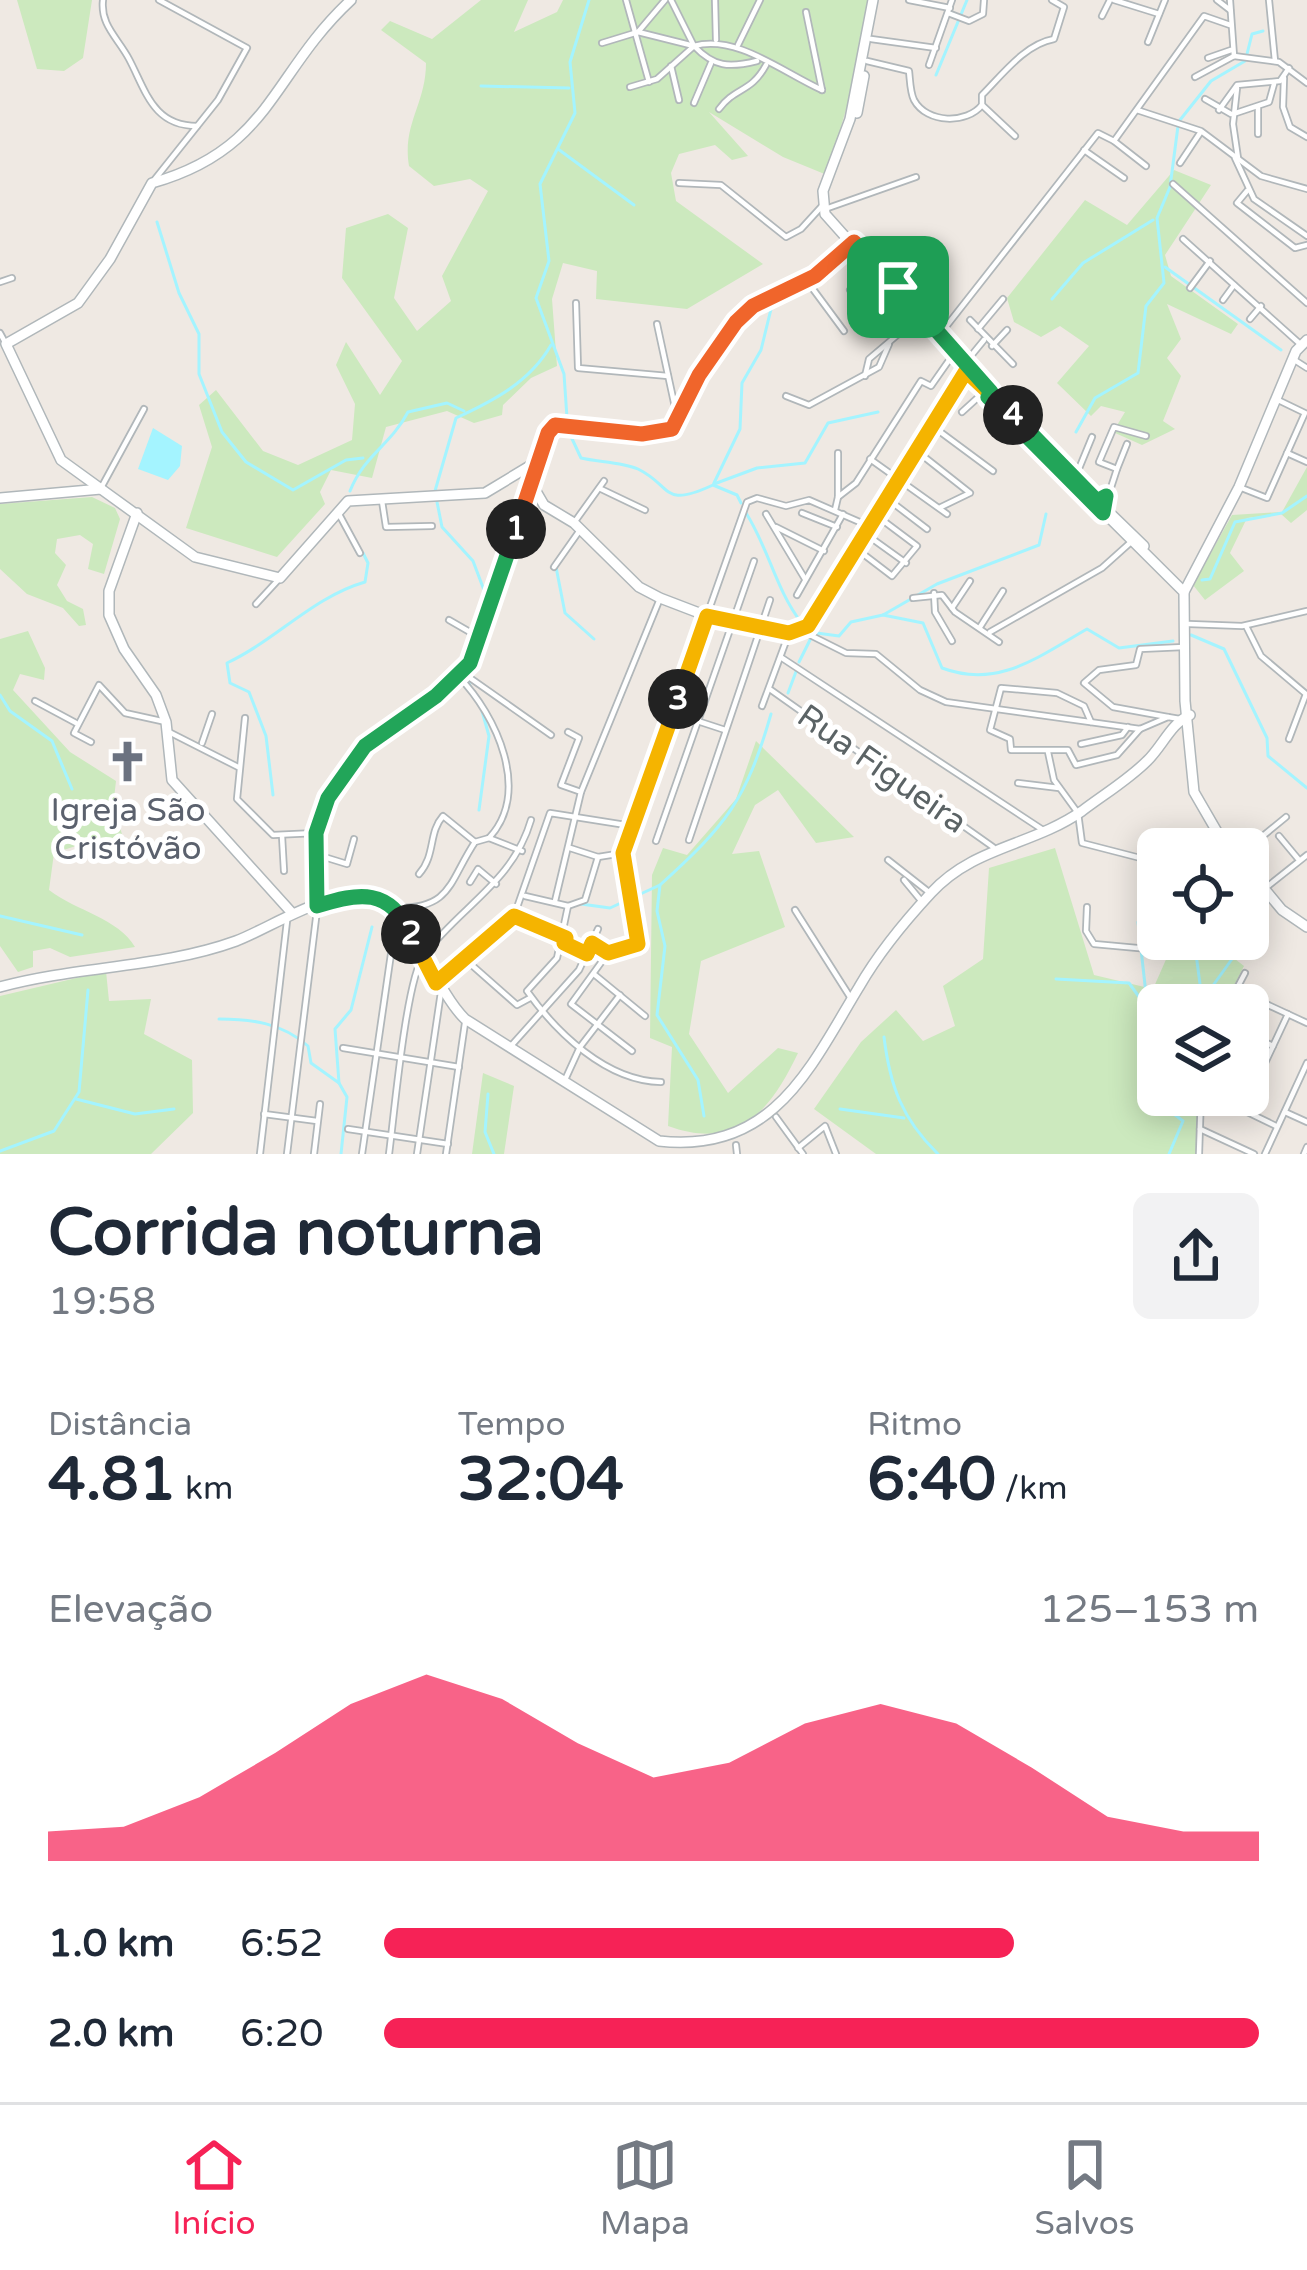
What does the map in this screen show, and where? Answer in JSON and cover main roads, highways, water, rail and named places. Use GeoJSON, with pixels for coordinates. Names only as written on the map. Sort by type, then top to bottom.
{"type":"FeatureCollection","features":[{"type":"Feature","properties":{"kind":"main road"},"geometry":{"type":"LineString","coordinates":[[351,0],[307,44],[276,100],[222,154],[188,173],[152,183],[110,259],[78,303],[6,344],[58,457],[196,557],[280,578],[347,501],[485,493],[538,461]]}},
{"type":"Feature","properties":{"kind":"main road"},"geometry":{"type":"LineString","coordinates":[[875,0],[867,62],[823,210],[941,333],[988,393],[1185,590],[1186,642]]}},
{"type":"Feature","properties":{"kind":"main road"},"geometry":{"type":"LineString","coordinates":[[858,95],[875,0]]}},
{"type":"Feature","properties":{"kind":"main road"},"geometry":{"type":"LineString","coordinates":[[317,906],[316,833],[328,798],[365,747],[463,675],[482,638],[548,433],[559,424],[642,434],[664,433],[679,424],[699,375],[736,322],[753,306],[807,280],[852,243]]}},
{"type":"Feature","properties":{"kind":"main road"},"geometry":{"type":"LineString","coordinates":[[852,243],[967,366]]}},
{"type":"Feature","properties":{"kind":"main road"},"geometry":{"type":"LineString","coordinates":[[1217,828],[1194,792],[1181,717],[1185,590],[1239,487],[1304,342]]}},
{"type":"Feature","properties":{"kind":"main road"},"geometry":{"type":"LineString","coordinates":[[530,481],[544,505],[577,526],[639,587],[707,616],[795,632],[820,611],[967,366]]}},
{"type":"Feature","properties":{"kind":"main road"},"geometry":{"type":"LineString","coordinates":[[0,499],[101,489]]}},
{"type":"Feature","properties":{"kind":"main road"},"geometry":{"type":"LineString","coordinates":[[1102,505],[1131,542],[1185,590]]}},
{"type":"Feature","properties":{"kind":"main road"},"geometry":{"type":"LineString","coordinates":[[137,513],[109,591],[109,615],[167,726],[172,780],[179,794],[290,914]]}},
{"type":"Feature","properties":{"kind":"main road"},"geometry":{"type":"LineString","coordinates":[[0,987],[59,970],[216,947],[290,914],[366,894],[395,908],[438,988],[465,1019],[670,1145],[701,1152],[737,1150],[776,1118],[816,1067],[852,1000],[953,870],[1078,813],[1148,760],[1181,717]]}},
{"type":"Feature","properties":{"kind":"main road"},"geometry":{"type":"LineString","coordinates":[[1269,898],[1307,930]]}},
{"type":"Feature","properties":{"kind":"water"},"geometry":{"type":"Polygon","coordinates":[[[153,428],[182,446],[180,466],[168,480],[138,469],[153,428]]]}},
{"type":"Feature","properties":{"kind":"waterway"},"geometry":{"type":"LineString","coordinates":[[567,418],[564,374],[536,298],[549,261],[540,184],[575,113],[570,62],[589,0]]}},
{"type":"Feature","properties":{"kind":"waterway"},"geometry":{"type":"LineString","coordinates":[[936,75],[967,0]]}},
{"type":"Feature","properties":{"kind":"waterway"},"geometry":{"type":"LineString","coordinates":[[1247,54],[1252,34],[1263,31]]}},
{"type":"Feature","properties":{"kind":"waterway"},"geometry":{"type":"LineString","coordinates":[[1180,120],[1211,81],[1245,61]]}},
{"type":"Feature","properties":{"kind":"waterway"},"geometry":{"type":"LineString","coordinates":[[481,86],[569,88]]}},
{"type":"Feature","properties":{"kind":"waterway"},"geometry":{"type":"LineString","coordinates":[[1076,432],[1095,398],[1138,373],[1146,306],[1164,283],[1157,218],[1170,187],[1178,126]]}},
{"type":"Feature","properties":{"kind":"waterway"},"geometry":{"type":"LineString","coordinates":[[558,149],[634,205]]}},
{"type":"Feature","properties":{"kind":"waterway"},"geometry":{"type":"LineString","coordinates":[[1052,299],[1083,263],[1153,220]]}},
{"type":"Feature","properties":{"kind":"waterway"},"geometry":{"type":"LineString","coordinates":[[157,222],[179,293],[199,334],[199,374],[222,432],[246,462],[293,490],[346,460],[363,458]]}},
{"type":"Feature","properties":{"kind":"waterway"},"geometry":{"type":"LineString","coordinates":[[1165,267],[1281,350]]}},
{"type":"Feature","properties":{"kind":"waterway"},"geometry":{"type":"LineString","coordinates":[[714,483],[740,429],[742,383],[761,350],[772,305]]}},
{"type":"Feature","properties":{"kind":"waterway"},"geometry":{"type":"LineString","coordinates":[[435,491],[456,418],[521,380],[551,345]]}},
{"type":"Feature","properties":{"kind":"waterway"},"geometry":{"type":"LineString","coordinates":[[350,491],[408,412],[447,403],[464,411]]}},
{"type":"Feature","properties":{"kind":"waterway"},"geometry":{"type":"LineString","coordinates":[[714,484],[757,468],[805,463],[828,423],[878,412]]}},
{"type":"Feature","properties":{"kind":"waterway"},"geometry":{"type":"LineString","coordinates":[[567,428],[581,458],[638,469],[676,495],[713,485],[737,495],[741,503]]}},
{"type":"Feature","properties":{"kind":"waterway"},"geometry":{"type":"LineString","coordinates":[[1202,580],[1210,579],[1235,522],[1282,513],[1307,496]]}},
{"type":"Feature","properties":{"kind":"waterway"},"geometry":{"type":"LineString","coordinates":[[437,502],[442,527],[473,561],[487,598]]}},
{"type":"Feature","properties":{"kind":"waterway"},"geometry":{"type":"LineString","coordinates":[[746,513],[801,622]]}},
{"type":"Feature","properties":{"kind":"waterway"},"geometry":{"type":"LineString","coordinates":[[809,632],[839,636],[851,622],[883,615],[937,584],[1039,545],[1046,514]]}},
{"type":"Feature","properties":{"kind":"waterway"},"geometry":{"type":"LineString","coordinates":[[273,795],[266,736],[249,692],[230,683],[227,663],[328,598],[365,582],[368,563],[363,553]]}},
{"type":"Feature","properties":{"kind":"waterway"},"geometry":{"type":"LineString","coordinates":[[556,567],[565,613],[594,639]]}},
{"type":"Feature","properties":{"kind":"waterway"},"geometry":{"type":"LineString","coordinates":[[473,692],[465,675],[483,654],[492,612]]}},
{"type":"Feature","properties":{"kind":"waterway"},"geometry":{"type":"LineString","coordinates":[[883,615],[923,623],[942,668],[962,674],[1017,667],[1087,629],[1119,648],[1173,641]]}},
{"type":"Feature","properties":{"kind":"waterway"},"geometry":{"type":"LineString","coordinates":[[1191,635],[1224,649],[1267,738],[1268,756],[1307,788]]}},
{"type":"Feature","properties":{"kind":"waterway"},"geometry":{"type":"LineString","coordinates":[[799,662],[811,638]]}},
{"type":"Feature","properties":{"kind":"waterway"},"geometry":{"type":"LineString","coordinates":[[788,693],[797,669]]}},
{"type":"Feature","properties":{"kind":"waterway"},"geometry":{"type":"LineString","coordinates":[[0,695],[10,711],[52,741],[72,789]]}},
{"type":"Feature","properties":{"kind":"waterway"},"geometry":{"type":"LineString","coordinates":[[479,810],[489,736],[482,711]]}},
{"type":"Feature","properties":{"kind":"waterway"},"geometry":{"type":"LineString","coordinates":[[704,1116],[698,1080],[657,1015],[665,946],[657,911],[660,885],[731,810],[752,769],[771,714]]}},
{"type":"Feature","properties":{"kind":"waterway"},"geometry":{"type":"LineString","coordinates":[[581,904],[610,908],[660,885]]}},
{"type":"Feature","properties":{"kind":"waterway"},"geometry":{"type":"LineString","coordinates":[[0,916],[82,935]]}},
{"type":"Feature","properties":{"kind":"waterway"},"geometry":{"type":"LineString","coordinates":[[341,1154],[347,1097],[339,1083],[335,1029],[351,1010],[372,927]]}},
{"type":"Feature","properties":{"kind":"waterway"},"geometry":{"type":"LineString","coordinates":[[1142,960],[1145,984]]}},
{"type":"Feature","properties":{"kind":"waterway"},"geometry":{"type":"LineString","coordinates":[[1197,960],[1200,984]]}},
{"type":"Feature","properties":{"kind":"waterway"},"geometry":{"type":"LineString","coordinates":[[1214,984],[1231,960]]}},
{"type":"Feature","properties":{"kind":"waterway"},"geometry":{"type":"LineString","coordinates":[[1056,979],[1129,983],[1137,994]]}},
{"type":"Feature","properties":{"kind":"waterway"},"geometry":{"type":"LineString","coordinates":[[0,1151],[54,1131],[79,1092],[88,990]]}},
{"type":"Feature","properties":{"kind":"waterway"},"geometry":{"type":"LineString","coordinates":[[219,1019],[255,1021],[288,1032],[308,1046],[311,1063],[339,1083]]}},
{"type":"Feature","properties":{"kind":"waterway"},"geometry":{"type":"LineString","coordinates":[[884,1037],[900,1101],[938,1154]]}},
{"type":"Feature","properties":{"kind":"waterway"},"geometry":{"type":"LineString","coordinates":[[488,1094],[485,1132],[494,1154]]}},
{"type":"Feature","properties":{"kind":"waterway"},"geometry":{"type":"LineString","coordinates":[[76,1099],[135,1114],[174,1109]]}},
{"type":"Feature","properties":{"kind":"waterway"},"geometry":{"type":"LineString","coordinates":[[840,1109],[904,1118]]}},
{"type":"Feature","properties":{"kind":"waterway"},"geometry":{"type":"LineString","coordinates":[[1169,1154],[1183,1121],[1176,1116]]}},
{"type":"Feature","properties":{"kind":"place","name":"Igreja São Cristóvão"},"geometry":{"type":"Point","coordinates":[128,762]}}]}
